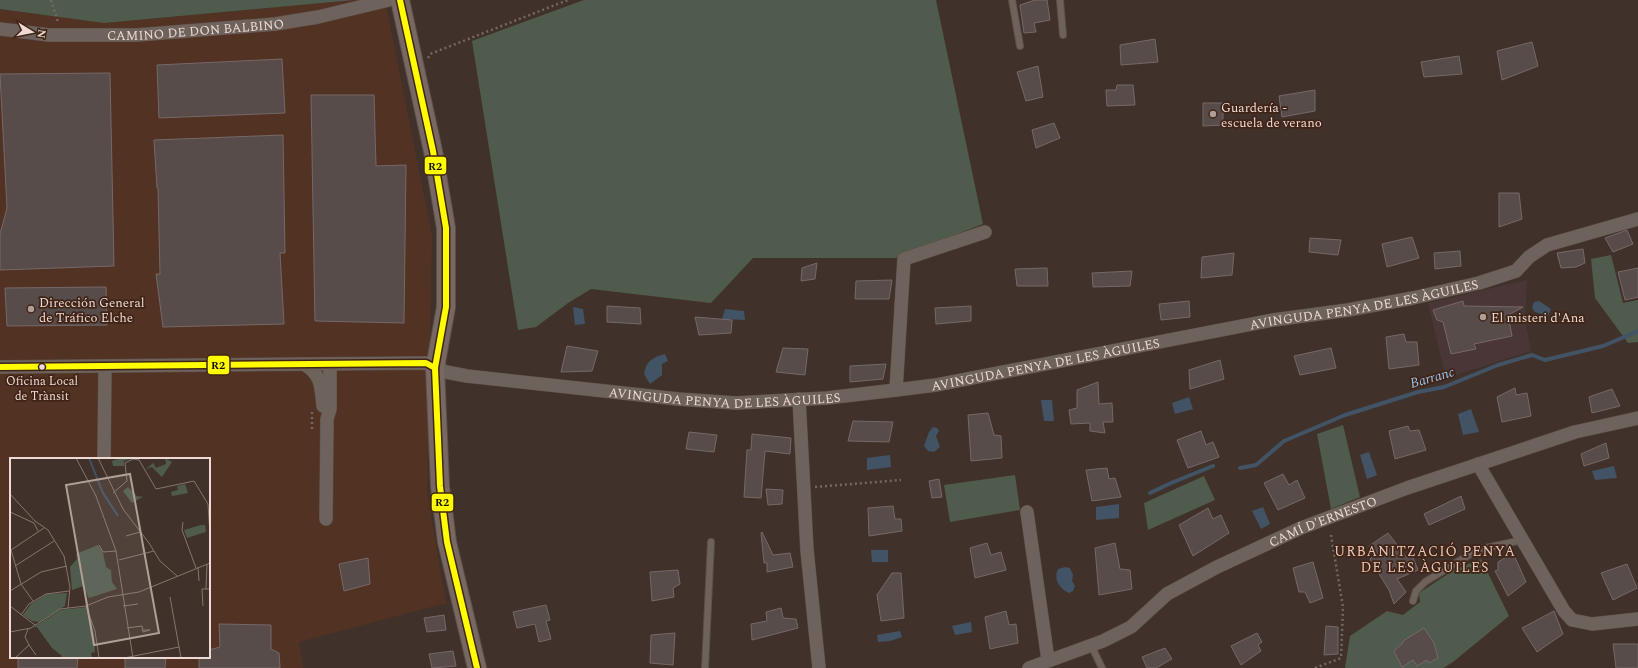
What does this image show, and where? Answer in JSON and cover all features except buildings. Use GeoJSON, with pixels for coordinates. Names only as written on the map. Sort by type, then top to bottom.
{"type":"FeatureCollection","features":[{"type":"Feature","properties":{"kind":"street","name":"CAMINO DE DON BALBINO"},"geometry":{"type":"LineString","coordinates":[[0,29],[62,35],[137,35],[275,24],[318,17],[389,0]]}},
{"type":"Feature","properties":{"kind":"street"},"geometry":{"type":"LineString","coordinates":[[400,0],[433,151],[446,228],[446,307],[436,368],[440,486],[447,542],[477,668]]}},
{"type":"Feature","properties":{"kind":"street","name":"AVINGUDA PENYA DE LES ÀGUILES"},"geometry":{"type":"LineString","coordinates":[[0,367],[426,363],[436,368],[466,376],[678,400],[736,403],[799,399],[936,385],[1273,320],[1348,310],[1455,288],[1516,272],[1529,257],[1547,245],[1638,219]]}},
{"type":"Feature","properties":{"kind":"street"},"geometry":{"type":"LineString","coordinates":[[896,390],[904,259],[985,232]]}},
{"type":"Feature","properties":{"kind":"street"},"geometry":{"type":"LineString","coordinates":[[304,364],[315,372],[318,378],[324,414],[327,419]]}},
{"type":"Feature","properties":{"kind":"street"},"geometry":{"type":"LineString","coordinates":[[326,519],[327,419],[330,409],[330,364]]}},
{"type":"Feature","properties":{"kind":"street"},"geometry":{"type":"LineString","coordinates":[[104,458],[105,366]]}},
{"type":"Feature","properties":{"kind":"street"},"geometry":{"type":"LineString","coordinates":[[799,399],[808,558],[819,668]]}},
{"type":"Feature","properties":{"kind":"street","name":"CAMÍ D'ERNESTO"},"geometry":{"type":"LineString","coordinates":[[1029,668],[1091,645],[1131,627],[1167,594],[1217,566],[1301,528],[1407,488],[1575,432],[1638,418]]}},
{"type":"Feature","properties":{"kind":"street"},"geometry":{"type":"LineString","coordinates":[[1478,464],[1564,611],[1572,620],[1592,624],[1638,619]]}},
{"type":"Feature","properties":{"kind":"street"},"geometry":{"type":"LineString","coordinates":[[1027,512],[1048,660]]}},
{"type":"Feature","properties":{"kind":"lane"},"geometry":{"type":"LineString","coordinates":[[1012,0],[1020,46]]}},
{"type":"Feature","properties":{"kind":"lane"},"geometry":{"type":"LineString","coordinates":[[1060,0],[1063,35]]}},
{"type":"Feature","properties":{"kind":"lane"},"geometry":{"type":"LineString","coordinates":[[1413,601],[1420,586],[1433,576],[1477,550],[1522,540]]}},
{"type":"Feature","properties":{"kind":"lane"},"geometry":{"type":"LineString","coordinates":[[705,668],[711,542]]}},
{"type":"Feature","properties":{"kind":"lane"},"geometry":{"type":"LineString","coordinates":[[1091,645],[1102,668]]}},
{"type":"Feature","properties":{"kind":"path"},"geometry":{"type":"LineString","coordinates":[[51,0],[62,35]]}},
{"type":"Feature","properties":{"kind":"path"},"geometry":{"type":"LineString","coordinates":[[426,61],[430,54],[568,0]]}},
{"type":"Feature","properties":{"kind":"path"},"geometry":{"type":"LineString","coordinates":[[312,405],[312,436]]}},
{"type":"Feature","properties":{"kind":"path"},"geometry":{"type":"LineString","coordinates":[[805,487],[901,480]]}},
{"type":"Feature","properties":{"kind":"path"},"geometry":{"type":"LineString","coordinates":[[1315,668],[1342,658],[1343,607],[1331,535]]}},
{"type":"Feature","properties":{"kind":"shaded area"},"geometry":{"type":"Polygon","coordinates":[[[354,0],[385,0],[432,236],[427,492],[446,603],[299,642],[303,668],[0,668],[0,9],[104,23],[354,0]]]}},
{"type":"Feature","properties":{"kind":"shaded area"},"geometry":{"type":"Polygon","coordinates":[[[1527,280],[1525,319],[1531,351],[1446,378],[1428,303],[1527,280]]]}},
{"type":"Feature","properties":{"kind":"green space"},"geometry":{"type":"Polygon","coordinates":[[[0,0],[354,0],[104,23],[0,9],[0,0]]]}},
{"type":"Feature","properties":{"kind":"green space"},"geometry":{"type":"Polygon","coordinates":[[[584,0],[936,0],[983,224],[895,258],[753,258],[711,303],[591,289],[568,303],[536,327],[518,330],[472,41],[584,0]]]}},
{"type":"Feature","properties":{"kind":"green space"},"geometry":{"type":"Polygon","coordinates":[[[1611,255],[1623,303],[1638,300],[1638,342],[1628,343],[1595,298],[1591,259],[1611,255]]]}},
{"type":"Feature","properties":{"kind":"green space"},"geometry":{"type":"Polygon","coordinates":[[[1343,425],[1360,497],[1331,509],[1317,434],[1343,425]]]}},
{"type":"Feature","properties":{"kind":"green space"},"geometry":{"type":"Polygon","coordinates":[[[1015,475],[1020,510],[950,522],[944,485],[1015,475]]]}},
{"type":"Feature","properties":{"kind":"green space"},"geometry":{"type":"Polygon","coordinates":[[[1204,476],[1215,500],[1148,530],[1144,503],[1204,476]]]}},
{"type":"Feature","properties":{"kind":"green space"},"geometry":{"type":"Polygon","coordinates":[[[1481,559],[1509,616],[1453,662],[1443,668],[1345,668],[1350,636],[1387,611],[1403,615],[1420,602],[1419,593],[1454,570],[1481,559]]]}},
{"type":"Feature","properties":{"kind":"water"},"geometry":{"type":"Polygon","coordinates":[[[1539,301],[1551,309],[1548,316],[1535,312],[1532,308],[1534,302],[1539,301]]]}},
{"type":"Feature","properties":{"kind":"water"},"geometry":{"type":"Polygon","coordinates":[[[573,307],[583,309],[585,324],[575,325],[573,307]]]}},
{"type":"Feature","properties":{"kind":"water"},"geometry":{"type":"Polygon","coordinates":[[[725,309],[744,311],[745,320],[722,319],[725,309]]]}},
{"type":"Feature","properties":{"kind":"water"},"geometry":{"type":"Polygon","coordinates":[[[665,354],[668,361],[662,364],[662,375],[650,384],[644,374],[646,366],[654,358],[665,354]]]}},
{"type":"Feature","properties":{"kind":"water"},"geometry":{"type":"Polygon","coordinates":[[[1189,397],[1193,409],[1175,414],[1172,403],[1189,397]]]}},
{"type":"Feature","properties":{"kind":"water"},"geometry":{"type":"Polygon","coordinates":[[[1041,400],[1052,400],[1054,421],[1044,421],[1041,400]]]}},
{"type":"Feature","properties":{"kind":"water"},"geometry":{"type":"Polygon","coordinates":[[[1471,409],[1479,432],[1463,435],[1458,414],[1471,409]]]}},
{"type":"Feature","properties":{"kind":"water"},"geometry":{"type":"Polygon","coordinates":[[[933,427],[937,428],[939,431],[936,436],[940,447],[934,452],[928,451],[924,446],[929,432],[933,427]]]}},
{"type":"Feature","properties":{"kind":"water"},"geometry":{"type":"Polygon","coordinates":[[[1369,452],[1377,475],[1367,479],[1360,455],[1369,452]]]}},
{"type":"Feature","properties":{"kind":"water"},"geometry":{"type":"Polygon","coordinates":[[[890,455],[891,467],[867,470],[867,458],[890,455]]]}},
{"type":"Feature","properties":{"kind":"water"},"geometry":{"type":"Polygon","coordinates":[[[1614,466],[1617,478],[1595,480],[1592,471],[1614,466]]]}},
{"type":"Feature","properties":{"kind":"water"},"geometry":{"type":"Polygon","coordinates":[[[1119,504],[1119,518],[1096,520],[1096,507],[1119,504]]]}},
{"type":"Feature","properties":{"kind":"water"},"geometry":{"type":"Polygon","coordinates":[[[1263,507],[1270,524],[1261,529],[1252,511],[1263,507]]]}},
{"type":"Feature","properties":{"kind":"water"},"geometry":{"type":"Polygon","coordinates":[[[871,550],[888,550],[888,562],[872,562],[871,550]]]}},
{"type":"Feature","properties":{"kind":"water"},"geometry":{"type":"Polygon","coordinates":[[[1065,567],[1070,568],[1073,575],[1072,581],[1075,586],[1073,591],[1069,593],[1060,587],[1056,577],[1058,569],[1065,567]]]}},
{"type":"Feature","properties":{"kind":"water"},"geometry":{"type":"Polygon","coordinates":[[[971,622],[972,632],[955,635],[952,626],[971,622]]]}},
{"type":"Feature","properties":{"kind":"water"},"geometry":{"type":"Polygon","coordinates":[[[900,631],[902,637],[890,641],[878,642],[877,635],[900,631]]]}},
{"type":"Feature","properties":{"kind":"waterway","name":"Barranc"},"geometry":{"type":"LineString","coordinates":[[1240,468],[1256,465],[1284,441],[1345,415],[1418,392],[1444,387],[1498,365],[1532,355],[1545,360],[1603,346],[1638,331]]}},
{"type":"Feature","properties":{"kind":"waterway","name":"Barranc"},"geometry":{"type":"LineString","coordinates":[[1150,493],[1213,466]]}},
{"type":"Feature","properties":{"kind":"transit line","name":"R2"},"geometry":{"type":"LineString","coordinates":[[400,0],[433,151],[446,228],[446,307],[435,368],[440,486],[447,542],[477,668]]}},
{"type":"Feature","properties":{"kind":"transit line","name":"R2"},"geometry":{"type":"LineString","coordinates":[[0,367],[426,363],[435,368]]}},
{"type":"Feature","properties":{"kind":"place","name":"Guardería - escuela de verano"},"geometry":{"type":"Point","coordinates":[1213,114]}},
{"type":"Feature","properties":{"kind":"place","name":"Dirección General de Tráfico Elche"},"geometry":{"type":"Point","coordinates":[31,309]}},
{"type":"Feature","properties":{"kind":"place","name":"El misteri d'Ana"},"geometry":{"type":"Point","coordinates":[1483,317]}},
{"type":"Feature","properties":{"kind":"place","name":"Oficina Local de Trànsit"},"geometry":{"type":"Point","coordinates":[42,367]}},
{"type":"Feature","properties":{"kind":"district","name":"URBANITZACIÓ PENYA DE LES ÀGUILES"},"geometry":{"type":"Point","coordinates":[1425,560]}}]}
